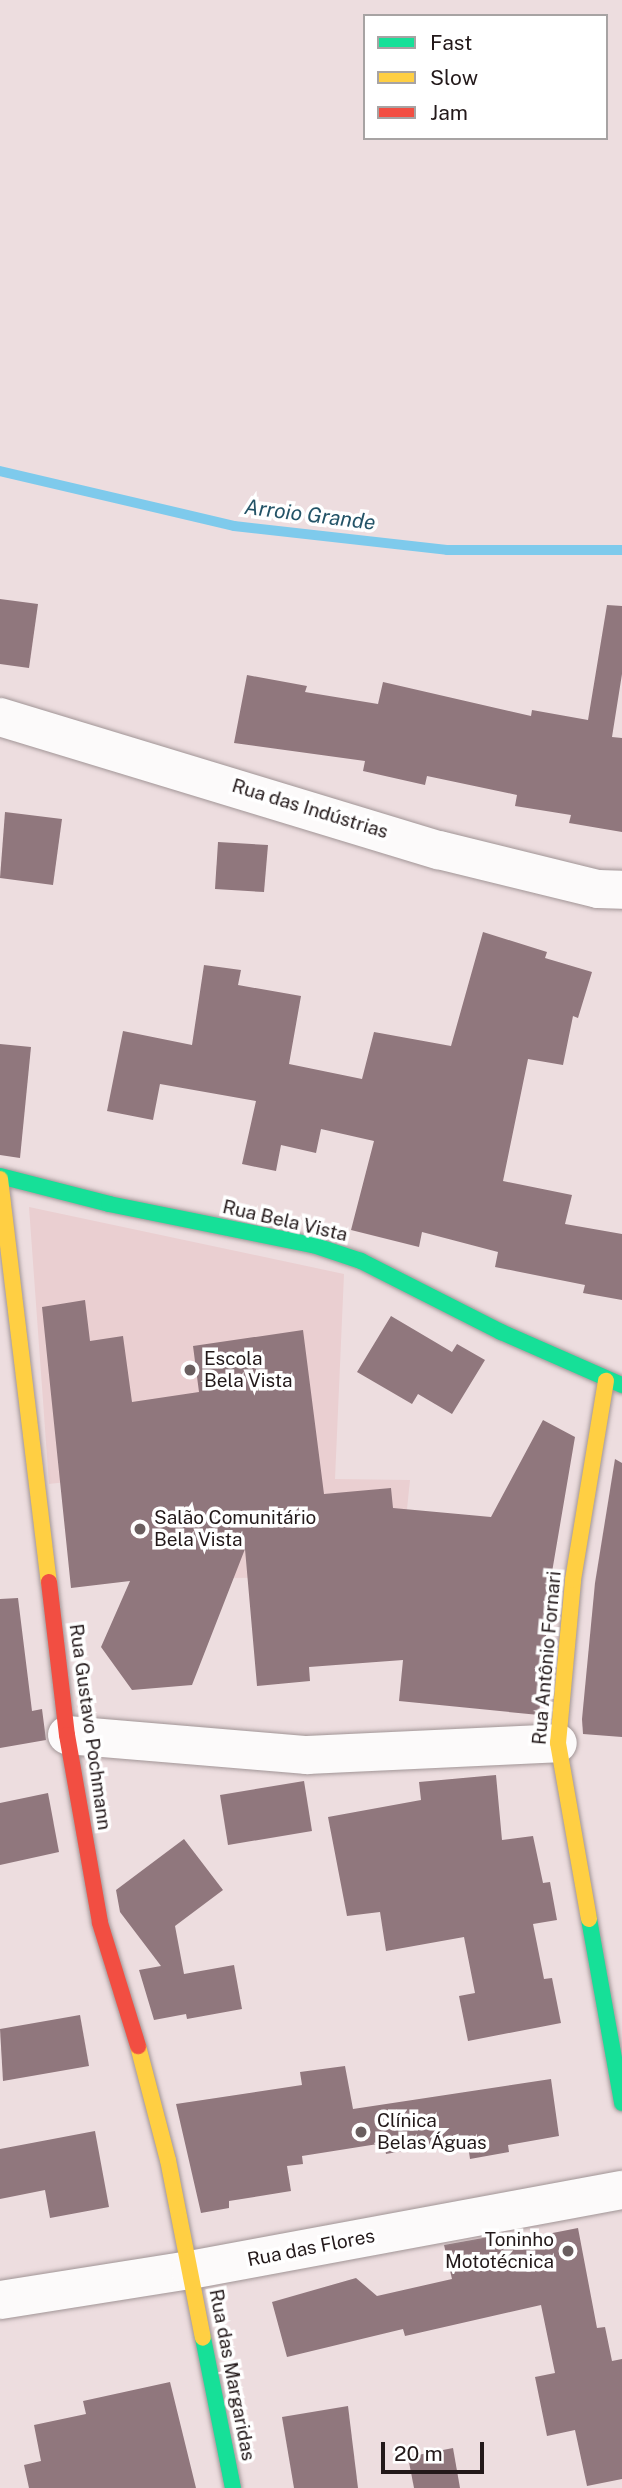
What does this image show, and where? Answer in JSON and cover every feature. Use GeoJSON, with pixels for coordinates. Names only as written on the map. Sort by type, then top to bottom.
{"type":"FeatureCollection","features":[{"type":"Feature","properties":{"kind":"street","name":"Rua das Indústrias"},"geometry":{"type":"LineString","coordinates":[[0,717],[439,850],[598,889],[622,890]]}},
{"type":"Feature","properties":{"kind":"street","name":"Rua Bela Vista"},"geometry":{"type":"LineString","coordinates":[[0,1177],[109,1204],[313,1245],[361,1261],[614,1383]]}},
{"type":"Feature","properties":{"kind":"street","name":"Rua Gustavo Pochmann"},"geometry":{"type":"LineString","coordinates":[[0,1177],[67,1735],[100,1923],[128,2007],[168,2160],[190,2270]]}},
{"type":"Feature","properties":{"kind":"street","name":"Rua Antônio Fornari"},"geometry":{"type":"LineString","coordinates":[[614,1383],[573,1580],[558,1742],[622,2103]]}},
{"type":"Feature","properties":{"kind":"street"},"geometry":{"type":"LineString","coordinates":[[67,1735],[307,1755],[558,1742]]}},
{"type":"Feature","properties":{"kind":"street","name":"Rua das Flores"},"geometry":{"type":"LineString","coordinates":[[0,2300],[190,2270],[622,2190]]}},
{"type":"Feature","properties":{"kind":"street","name":"Rua das Margaridas"},"geometry":{"type":"LineString","coordinates":[[190,2270],[233,2488]]}},
{"type":"Feature","properties":{"kind":"shaded area","name":"Escola Bela Vista"},"geometry":{"type":"Polygon","coordinates":[[[29,1207],[344,1274],[335,1479],[410,1480],[400,1577],[228,1578],[216,1465],[49,1484],[29,1207]]]}},
{"type":"Feature","properties":{"kind":"building"},"geometry":{"type":"Polygon","coordinates":[[[0,599],[38,604],[29,668],[0,664],[0,599]]]}},
{"type":"Feature","properties":{"kind":"building"},"geometry":{"type":"Polygon","coordinates":[[[607,605],[622,606],[622,674],[612,737],[622,738],[622,832],[569,823],[571,815],[515,806],[517,795],[427,776],[425,785],[363,771],[365,761],[234,743],[247,675],[307,686],[305,692],[378,704],[383,682],[531,716],[532,710],[588,720],[607,605]]]}},
{"type":"Feature","properties":{"kind":"building"},"geometry":{"type":"Polygon","coordinates":[[[5,812],[62,819],[53,885],[0,878],[5,812]]]}},
{"type":"Feature","properties":{"kind":"building"},"geometry":{"type":"Polygon","coordinates":[[[218,842],[268,845],[264,892],[215,889],[218,842]]]}},
{"type":"Feature","properties":{"kind":"building"},"geometry":{"type":"Polygon","coordinates":[[[483,932],[547,952],[545,958],[592,972],[578,1018],[573,1016],[563,1065],[528,1059],[503,1181],[572,1195],[565,1224],[622,1234],[622,1300],[583,1293],[585,1285],[495,1267],[498,1252],[422,1232],[419,1247],[351,1230],[374,1141],[321,1129],[316,1153],[281,1145],[276,1171],[242,1164],[256,1101],[160,1084],[153,1120],[107,1111],[123,1031],[192,1045],[204,965],[241,970],[238,985],[301,996],[289,1064],[362,1079],[374,1032],[451,1046],[483,932]]]}},
{"type":"Feature","properties":{"kind":"building"},"geometry":{"type":"Polygon","coordinates":[[[0,1044],[31,1047],[20,1158],[0,1155],[0,1044]]]}},
{"type":"Feature","properties":{"kind":"building"},"geometry":{"type":"Polygon","coordinates":[[[85,1300],[90,1341],[123,1336],[132,1402],[199,1392],[193,1346],[303,1330],[324,1494],[391,1488],[393,1508],[491,1517],[543,1420],[575,1437],[551,1578],[539,1715],[399,1701],[403,1660],[309,1667],[310,1681],[257,1686],[245,1549],[192,1685],[132,1690],[101,1647],[130,1581],[71,1588],[42,1307],[85,1300]]]}},
{"type":"Feature","properties":{"kind":"building"},"geometry":{"type":"Polygon","coordinates":[[[391,1316],[452,1352],[457,1344],[485,1360],[452,1414],[418,1394],[412,1404],[357,1372],[391,1316]]]}},
{"type":"Feature","properties":{"kind":"building"},"geometry":{"type":"Polygon","coordinates":[[[615,1459],[622,1463],[622,1737],[583,1734],[582,1719],[595,1583],[615,1459]]]}},
{"type":"Feature","properties":{"kind":"building"},"geometry":{"type":"Polygon","coordinates":[[[18,1598],[32,1711],[42,1709],[46,1740],[0,1748],[0,1599],[18,1598]]]}},
{"type":"Feature","properties":{"kind":"building"},"geometry":{"type":"Polygon","coordinates":[[[496,1775],[502,1840],[533,1836],[543,1883],[550,1882],[557,1920],[533,1924],[544,1979],[552,1978],[561,2023],[468,2041],[459,1996],[475,1993],[464,1937],[386,1951],[380,1912],[347,1916],[328,1817],[421,1800],[419,1782],[496,1775]]]}},
{"type":"Feature","properties":{"kind":"building"},"geometry":{"type":"Polygon","coordinates":[[[304,1781],[312,1831],[228,1845],[220,1795],[304,1781]]]}},
{"type":"Feature","properties":{"kind":"building"},"geometry":{"type":"Polygon","coordinates":[[[48,1793],[59,1852],[0,1865],[0,1803],[48,1793]]]}},
{"type":"Feature","properties":{"kind":"building"},"geometry":{"type":"Polygon","coordinates":[[[184,1839],[223,1890],[175,1926],[184,1974],[234,1965],[242,2009],[187,2019],[186,2014],[154,2020],[139,1970],[161,1966],[120,1912],[116,1890],[184,1839]]]}},
{"type":"Feature","properties":{"kind":"building"},"geometry":{"type":"Polygon","coordinates":[[[80,2015],[89,2066],[3,2081],[0,2029],[80,2015]]]}},
{"type":"Feature","properties":{"kind":"building"},"geometry":{"type":"Polygon","coordinates":[[[345,2066],[353,2109],[551,2079],[559,2136],[508,2145],[509,2152],[470,2159],[467,2139],[386,2154],[384,2143],[302,2156],[303,2164],[287,2166],[291,2191],[229,2201],[229,2208],[201,2213],[176,2104],[302,2085],[300,2072],[345,2066]]]}},
{"type":"Feature","properties":{"kind":"building"},"geometry":{"type":"Polygon","coordinates":[[[95,2131],[109,2207],[50,2218],[45,2190],[0,2199],[0,2149],[95,2131]]]}},
{"type":"Feature","properties":{"kind":"building"},"geometry":{"type":"Polygon","coordinates":[[[578,2228],[597,2328],[605,2327],[612,2361],[622,2359],[622,2479],[587,2486],[575,2430],[547,2436],[535,2377],[555,2373],[541,2305],[405,2336],[403,2329],[287,2357],[272,2302],[356,2278],[377,2296],[452,2279],[444,2245],[505,2234],[507,2242],[578,2228]]]}},
{"type":"Feature","properties":{"kind":"building"},"geometry":{"type":"Polygon","coordinates":[[[170,2382],[196,2488],[29,2488],[24,2465],[41,2461],[34,2425],[86,2414],[83,2401],[170,2382]]]}},
{"type":"Feature","properties":{"kind":"building"},"geometry":{"type":"Polygon","coordinates":[[[348,2406],[358,2488],[294,2488],[282,2417],[348,2406]]]}},
{"type":"Feature","properties":{"kind":"building"},"geometry":{"type":"Polygon","coordinates":[[[453,2448],[460,2488],[414,2488],[408,2457],[453,2448]]]}},
{"type":"Feature","properties":{"kind":"waterway","name":"Arroio Grande"},"geometry":{"type":"LineString","coordinates":[[0,471],[234,526],[447,550],[622,550]]}},
{"type":"Feature","properties":{"kind":"traffic: fast"},"geometry":{"type":"LineString","coordinates":[[0,1176],[109,1204],[313,1245],[361,1261],[501,1332],[622,1385]]}},
{"type":"Feature","properties":{"kind":"traffic: fast"},"geometry":{"type":"LineString","coordinates":[[589,1919],[622,2103]]}},
{"type":"Feature","properties":{"kind":"traffic: fast"},"geometry":{"type":"LineString","coordinates":[[203,2338],[233,2488]]}},
{"type":"Feature","properties":{"kind":"traffic: slow"},"geometry":{"type":"LineString","coordinates":[[0,1179],[49,1582]]}},
{"type":"Feature","properties":{"kind":"traffic: slow"},"geometry":{"type":"LineString","coordinates":[[589,1919],[558,1743],[573,1580],[606,1381]]}},
{"type":"Feature","properties":{"kind":"traffic: slow"},"geometry":{"type":"LineString","coordinates":[[138,2046],[168,2160],[203,2338]]}},
{"type":"Feature","properties":{"kind":"traffic: jam"},"geometry":{"type":"LineString","coordinates":[[49,1582],[67,1735],[100,1923],[138,2046]]}},
{"type":"Feature","properties":{"kind":"place","name":"Escola Bela Vista"},"geometry":{"type":"Point","coordinates":[190,1370]}},
{"type":"Feature","properties":{"kind":"place","name":"Salão Comunitário Bela Vista"},"geometry":{"type":"Point","coordinates":[140,1529]}},
{"type":"Feature","properties":{"kind":"place","name":"Clínica Belas Águas"},"geometry":{"type":"Point","coordinates":[361,2132]}},
{"type":"Feature","properties":{"kind":"place","name":"Toninho Mototécnica"},"geometry":{"type":"Point","coordinates":[568,2251]}}]}
